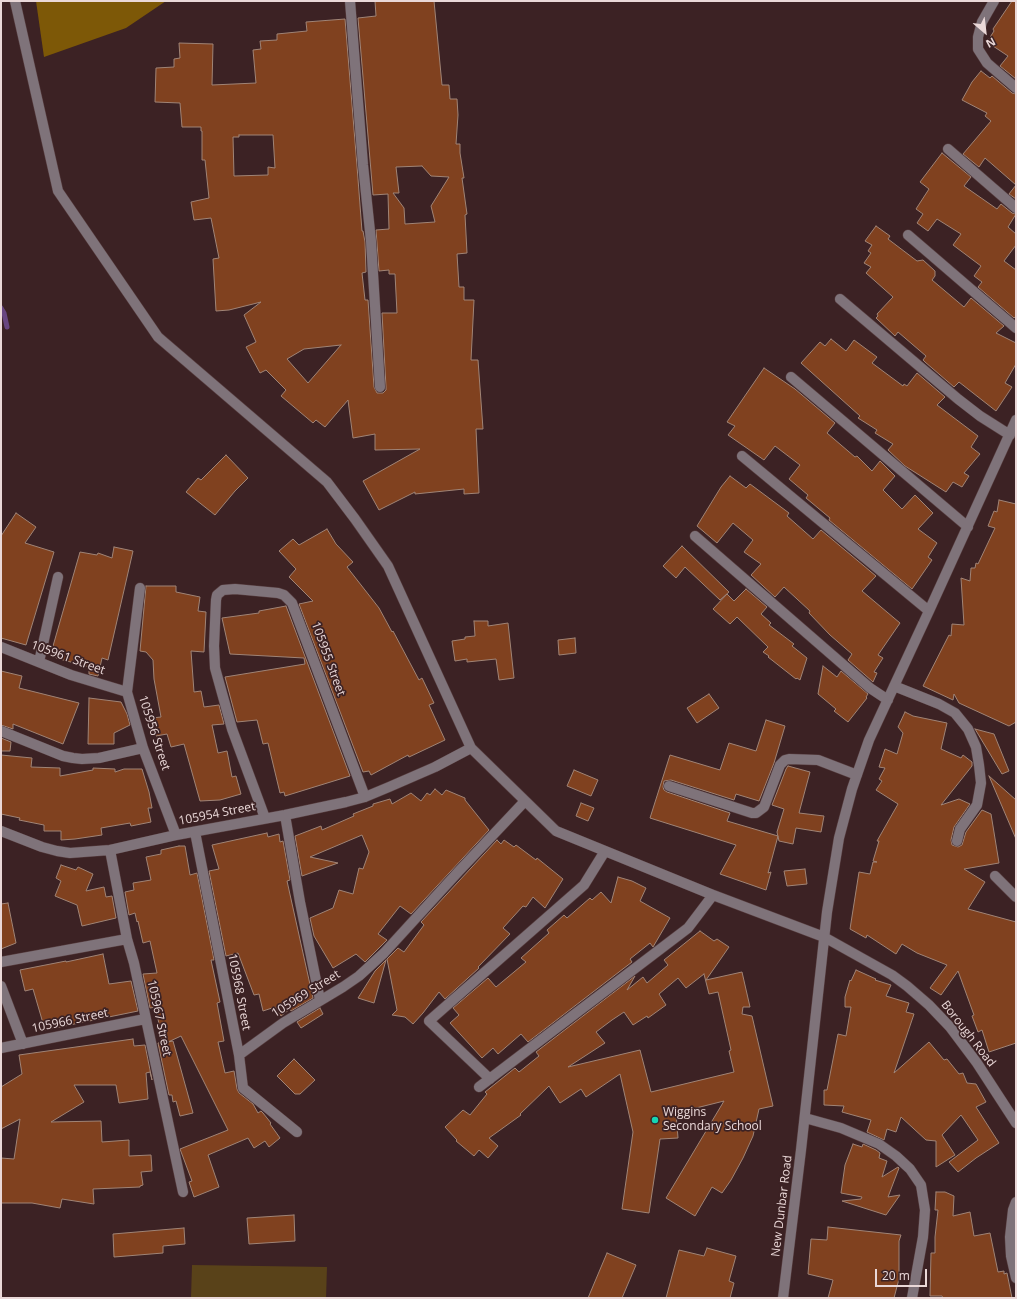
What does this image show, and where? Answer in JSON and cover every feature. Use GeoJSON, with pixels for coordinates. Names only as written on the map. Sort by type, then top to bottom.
{"type":"FeatureCollection","features":[{"type":"Feature","properties":{"kind":"street"},"geometry":{"type":"LineString","coordinates":[[15,1],[58,191],[158,337],[327,482],[336,494],[388,566],[472,748]]}},
{"type":"Feature","properties":{"kind":"street"},"geometry":{"type":"LineString","coordinates":[[350,1],[363,165],[371,241],[380,387]]}},
{"type":"Feature","properties":{"kind":"street"},"geometry":{"type":"LineString","coordinates":[[994,1],[982,22],[978,37],[978,49],[987,63],[1016,88]]}},
{"type":"Feature","properties":{"kind":"street"},"geometry":{"type":"LineString","coordinates":[[948,149],[1016,208]]}},
{"type":"Feature","properties":{"kind":"street"},"geometry":{"type":"LineString","coordinates":[[908,235],[1016,328]]}},
{"type":"Feature","properties":{"kind":"street"},"geometry":{"type":"LineString","coordinates":[[840,299],[958,399],[980,416],[1010,435]]}},
{"type":"Feature","properties":{"kind":"street"},"geometry":{"type":"LineString","coordinates":[[791,377],[968,527]]}},
{"type":"Feature","properties":{"kind":"street","name":"New Dunbar Road"},"geometry":{"type":"LineString","coordinates":[[783,1298],[805,1118],[827,912],[839,838],[857,775],[869,740],[1016,420]]}},
{"type":"Feature","properties":{"kind":"street"},"geometry":{"type":"LineString","coordinates":[[742,456],[929,611]]}},
{"type":"Feature","properties":{"kind":"street"},"geometry":{"type":"LineString","coordinates":[[695,536],[870,688],[888,700]]}},
{"type":"Feature","properties":{"kind":"street"},"geometry":{"type":"LineString","coordinates":[[39,662],[58,577]]}},
{"type":"Feature","properties":{"kind":"street","name":"105956 Street"},"geometry":{"type":"LineString","coordinates":[[140,588],[127,692],[143,748],[176,835]]}},
{"type":"Feature","properties":{"kind":"street","name":"105955 Street"},"geometry":{"type":"LineString","coordinates":[[264,818],[232,729],[215,668],[214,646],[217,595],[227,589],[278,593],[284,595],[292,603],[365,797]]}},
{"type":"Feature","properties":{"kind":"street","name":"105961 Street"},"geometry":{"type":"LineString","coordinates":[[1,647],[71,675],[127,692]]}},
{"type":"Feature","properties":{"kind":"street"},"geometry":{"type":"LineString","coordinates":[[894,686],[939,704],[955,713],[968,729],[976,747],[980,783],[977,805],[960,829],[957,841]]}},
{"type":"Feature","properties":{"kind":"street"},"geometry":{"type":"LineString","coordinates":[[1,731],[63,756],[73,758],[99,758],[143,748]]}},
{"type":"Feature","properties":{"kind":"street","name":"105954 Street"},"geometry":{"type":"LineString","coordinates":[[1,832],[57,851],[78,853],[110,850],[176,835],[285,815],[365,797],[435,767],[472,748]]}},
{"type":"Feature","properties":{"kind":"street","name":"Borough Road"},"geometry":{"type":"LineString","coordinates":[[472,748],[556,831],[713,895],[824,937],[892,975],[929,1005],[950,1028],[976,1063],[1016,1124]]}},
{"type":"Feature","properties":{"kind":"street"},"geometry":{"type":"LineString","coordinates":[[669,786],[756,813],[764,807],[780,765],[785,760],[818,760],[857,775]]}},
{"type":"Feature","properties":{"kind":"street","name":"105969 Street"},"geometry":{"type":"LineString","coordinates":[[239,1055],[267,1033],[359,976],[384,953],[525,801]]}},
{"type":"Feature","properties":{"kind":"street"},"geometry":{"type":"LineString","coordinates":[[285,815],[300,902],[320,1000]]}},
{"type":"Feature","properties":{"kind":"street","name":"105968 Street"},"geometry":{"type":"LineString","coordinates":[[195,832],[239,1055],[243,1088],[297,1132]]}},
{"type":"Feature","properties":{"kind":"street","name":"105967 Street"},"geometry":{"type":"LineString","coordinates":[[110,850],[127,939],[134,964],[183,1192]]}},
{"type":"Feature","properties":{"kind":"street"},"geometry":{"type":"LineString","coordinates":[[490,1079],[429,1021],[584,886],[605,851]]}},
{"type":"Feature","properties":{"kind":"street"},"geometry":{"type":"LineString","coordinates":[[995,876],[1016,897]]}},
{"type":"Feature","properties":{"kind":"street"},"geometry":{"type":"LineString","coordinates":[[479,1087],[688,928],[713,895]]}},
{"type":"Feature","properties":{"kind":"street"},"geometry":{"type":"LineString","coordinates":[[1,962],[127,939]]}},
{"type":"Feature","properties":{"kind":"street"},"geometry":{"type":"LineString","coordinates":[[1,986],[23,1044]]}},
{"type":"Feature","properties":{"kind":"street","name":"105966 Street"},"geometry":{"type":"LineString","coordinates":[[1,1048],[145,1019]]}},
{"type":"Feature","properties":{"kind":"street"},"geometry":{"type":"LineString","coordinates":[[805,1118],[841,1128],[879,1144],[896,1156],[910,1169],[921,1185],[925,1210],[923,1237],[912,1298]]}},
{"type":"Feature","properties":{"kind":"street"},"geometry":{"type":"LineString","coordinates":[[1016,1202],[1010,1237],[1011,1256],[1016,1278]]}},
{"type":"Feature","properties":{"kind":"shaded area"},"geometry":{"type":"Polygon","coordinates":[[[36,1],[166,1],[126,28],[44,57],[36,1]]]}},
{"type":"Feature","properties":{"kind":"shaded area"},"geometry":{"type":"Polygon","coordinates":[[[192,1265],[327,1267],[326,1298],[191,1298],[192,1265]]]}},
{"type":"Feature","properties":{"kind":"building"},"geometry":{"type":"Polygon","coordinates":[[[375,1],[434,1],[442,85],[449,85],[450,99],[457,99],[458,115],[456,144],[460,144],[464,178],[462,178],[467,214],[465,215],[467,253],[457,254],[459,287],[464,287],[464,300],[474,300],[471,360],[478,360],[483,429],[476,429],[479,493],[464,494],[464,489],[415,494],[415,492],[379,510],[363,481],[420,449],[375,450],[375,434],[353,438],[348,400],[325,427],[316,420],[313,423],[281,396],[286,390],[266,370],[260,373],[246,347],[256,342],[244,315],[261,302],[229,310],[216,311],[213,259],[219,258],[211,218],[194,220],[191,202],[209,198],[205,160],[202,160],[201,127],[182,127],[180,103],[155,102],[156,68],[174,67],[174,59],[180,58],[179,43],[213,44],[212,85],[256,83],[253,50],[261,49],[260,41],[277,40],[277,34],[307,31],[306,22],[345,19],[362,231],[365,242],[366,272],[362,273],[365,300],[368,300],[374,387],[377,393],[383,393],[386,390],[386,387],[382,313],[397,313],[395,274],[389,274],[389,270],[379,271],[376,230],[389,229],[388,194],[373,195],[358,18],[376,16],[375,1]],[[239,135],[239,137],[233,137],[234,176],[268,175],[268,167],[275,168],[273,135],[239,135]],[[422,166],[396,167],[399,193],[393,193],[404,208],[405,224],[435,222],[431,206],[449,177],[431,176],[422,166]],[[341,345],[304,349],[287,359],[308,383],[341,345]]]}},
{"type":"Feature","properties":{"kind":"building"},"geometry":{"type":"Polygon","coordinates":[[[1012,1],[1016,1],[1016,79],[1000,66],[1008,56],[987,42],[994,31],[993,29],[1012,1]]]}},
{"type":"Feature","properties":{"kind":"building"},"geometry":{"type":"Polygon","coordinates":[[[981,71],[990,78],[992,76],[1012,93],[1016,94],[1016,185],[985,158],[979,167],[963,154],[991,121],[985,116],[987,113],[962,100],[972,82],[981,71]]]}},
{"type":"Feature","properties":{"kind":"building"},"geometry":{"type":"Polygon","coordinates":[[[942,153],[971,177],[964,186],[997,209],[1001,204],[1012,213],[1016,214],[1008,227],[1016,234],[1016,245],[1004,261],[1016,270],[1016,316],[1014,318],[978,287],[982,282],[974,276],[981,266],[953,245],[961,234],[937,219],[928,231],[917,223],[923,214],[916,209],[929,189],[920,182],[942,153]]]}},
{"type":"Feature","properties":{"kind":"building"},"geometry":{"type":"Polygon","coordinates":[[[1016,185],[1016,199],[1009,194],[1016,185]]]}},
{"type":"Feature","properties":{"kind":"building"},"geometry":{"type":"Polygon","coordinates":[[[876,226],[890,236],[888,239],[917,261],[923,260],[935,271],[935,276],[932,280],[964,307],[971,298],[1004,326],[996,333],[1016,343],[1016,364],[1005,383],[1012,387],[996,411],[959,382],[954,387],[923,360],[926,356],[898,332],[895,336],[876,318],[878,316],[877,314],[893,297],[866,273],[871,267],[864,263],[871,253],[868,251],[872,245],[865,241],[876,226]]]}},
{"type":"Feature","properties":{"kind":"building"},"geometry":{"type":"Polygon","coordinates":[[[831,339],[846,351],[854,340],[877,357],[872,363],[903,386],[904,384],[907,386],[917,373],[945,397],[937,405],[978,436],[971,447],[980,454],[964,473],[969,476],[962,487],[953,482],[946,492],[905,466],[888,450],[893,444],[875,433],[877,430],[858,418],[860,416],[801,363],[820,342],[825,346],[831,339]]]}},
{"type":"Feature","properties":{"kind":"building"},"geometry":{"type":"Polygon","coordinates":[[[764,368],[795,389],[835,423],[827,433],[855,457],[857,456],[872,471],[880,461],[895,476],[883,490],[902,509],[915,495],[933,513],[918,529],[937,543],[928,557],[932,560],[912,589],[829,520],[830,518],[806,498],[808,495],[789,479],[800,465],[775,446],[764,460],[728,435],[735,426],[727,422],[764,368]]]}},
{"type":"Feature","properties":{"kind":"building"},"geometry":{"type":"Polygon","coordinates":[[[226,455],[248,478],[215,515],[186,492],[198,478],[201,480],[226,455]]]}},
{"type":"Feature","properties":{"kind":"building"},"geometry":{"type":"Polygon","coordinates":[[[730,476],[746,488],[750,484],[789,513],[787,516],[813,539],[821,530],[876,576],[862,591],[900,623],[878,655],[883,658],[874,672],[877,673],[873,682],[848,660],[852,654],[830,635],[809,613],[810,611],[784,587],[775,597],[751,575],[761,564],[744,552],[753,540],[733,523],[717,543],[697,526],[721,487],[730,476]]]}},
{"type":"Feature","properties":{"kind":"building"},"geometry":{"type":"Polygon","coordinates":[[[999,500],[1016,504],[1016,722],[1009,726],[959,703],[954,694],[953,700],[923,686],[949,635],[951,636],[952,624],[964,625],[961,578],[970,581],[971,568],[975,568],[976,563],[978,564],[995,528],[988,526],[994,511],[997,512],[999,500]]]}},
{"type":"Feature","properties":{"kind":"building"},"geometry":{"type":"Polygon","coordinates":[[[16,513],[36,527],[25,543],[54,552],[26,645],[1,638],[1,536],[16,513]]]}},
{"type":"Feature","properties":{"kind":"building"},"geometry":{"type":"Polygon","coordinates":[[[327,529],[336,544],[353,562],[347,567],[379,608],[419,680],[422,678],[434,703],[429,705],[445,740],[409,757],[408,755],[371,775],[369,771],[363,772],[299,604],[313,601],[289,577],[296,569],[279,551],[293,539],[299,545],[327,529]]]}},
{"type":"Feature","properties":{"kind":"building"},"geometry":{"type":"Polygon","coordinates":[[[682,546],[729,592],[720,600],[685,567],[676,578],[663,566],[682,546]]]}},
{"type":"Feature","properties":{"kind":"building"},"geometry":{"type":"Polygon","coordinates":[[[114,547],[133,551],[108,660],[102,658],[98,676],[89,674],[89,667],[56,658],[57,654],[51,653],[80,552],[97,555],[98,553],[112,558],[114,547]]]}},
{"type":"Feature","properties":{"kind":"building"},"geometry":{"type":"Polygon","coordinates":[[[146,586],[176,586],[176,592],[200,597],[198,611],[206,612],[204,652],[191,651],[194,692],[201,691],[204,707],[219,705],[224,724],[212,725],[218,753],[227,751],[232,777],[236,776],[241,794],[220,800],[200,801],[184,744],[171,747],[167,734],[156,736],[152,718],[161,717],[154,679],[153,660],[146,652],[140,651],[146,586]]]}},
{"type":"Feature","properties":{"kind":"building"},"geometry":{"type":"Polygon","coordinates":[[[746,589],[767,607],[761,614],[771,623],[769,625],[794,644],[792,646],[807,658],[800,680],[797,678],[796,679],[763,652],[768,647],[737,617],[730,624],[713,609],[727,594],[734,601],[746,589]]]}},
{"type":"Feature","properties":{"kind":"building"},"geometry":{"type":"Polygon","coordinates":[[[286,606],[350,776],[285,796],[284,792],[280,793],[268,743],[263,744],[257,720],[237,722],[225,677],[305,664],[304,658],[230,654],[222,618],[259,613],[259,611],[286,606]]]}},
{"type":"Feature","properties":{"kind":"building"},"geometry":{"type":"Polygon","coordinates":[[[474,621],[488,621],[488,626],[508,623],[514,678],[499,680],[496,659],[467,662],[467,659],[455,661],[452,641],[475,636],[474,621]]]}},
{"type":"Feature","properties":{"kind":"building"},"geometry":{"type":"Polygon","coordinates":[[[575,638],[576,653],[559,655],[558,640],[575,638]]]}},
{"type":"Feature","properties":{"kind":"building"},"geometry":{"type":"Polygon","coordinates":[[[823,666],[837,677],[841,671],[868,694],[866,697],[867,698],[848,722],[834,711],[836,709],[818,694],[823,666]]]}},
{"type":"Feature","properties":{"kind":"building"},"geometry":{"type":"Polygon","coordinates":[[[1,671],[22,676],[19,688],[79,703],[63,744],[13,724],[13,729],[1,725],[1,671]]]}},
{"type":"Feature","properties":{"kind":"building"},"geometry":{"type":"Polygon","coordinates":[[[709,694],[719,708],[697,723],[687,708],[709,694]]]}},
{"type":"Feature","properties":{"kind":"building"},"geometry":{"type":"Polygon","coordinates":[[[89,698],[121,702],[127,714],[130,725],[114,733],[114,744],[88,744],[89,698]]]}},
{"type":"Feature","properties":{"kind":"building"},"geometry":{"type":"Polygon","coordinates":[[[905,712],[913,716],[947,723],[941,749],[961,758],[963,755],[972,762],[972,766],[941,805],[959,799],[970,804],[954,827],[951,840],[952,845],[958,847],[962,845],[966,832],[982,810],[991,814],[999,863],[964,869],[985,882],[968,909],[1016,922],[1016,1043],[989,1052],[982,1030],[978,1032],[972,1016],[974,1015],[958,971],[941,995],[930,988],[947,965],[917,953],[902,944],[896,954],[867,935],[866,938],[850,929],[859,872],[870,874],[873,862],[877,862],[873,861],[879,841],[877,841],[898,804],[876,790],[882,781],[879,779],[885,768],[879,767],[885,749],[897,754],[903,733],[898,727],[905,712]]]}},
{"type":"Feature","properties":{"kind":"building"},"geometry":{"type":"Polygon","coordinates":[[[766,720],[785,726],[774,763],[759,801],[736,794],[734,800],[671,780],[664,781],[663,787],[667,792],[730,813],[727,821],[778,836],[768,873],[771,872],[766,890],[720,874],[736,845],[650,818],[670,755],[720,770],[729,743],[756,751],[766,720]]]}},
{"type":"Feature","properties":{"kind":"building"},"geometry":{"type":"Polygon","coordinates":[[[975,729],[994,734],[1009,771],[1002,774],[975,729]]]}},
{"type":"Feature","properties":{"kind":"building"},"geometry":{"type":"Polygon","coordinates":[[[1,738],[11,742],[10,751],[1,751],[1,738]]]}},
{"type":"Feature","properties":{"kind":"building"},"geometry":{"type":"Polygon","coordinates":[[[1,755],[32,758],[31,767],[60,768],[60,776],[93,770],[93,768],[115,769],[115,772],[124,769],[142,769],[152,808],[148,808],[151,822],[131,826],[130,823],[101,828],[102,835],[61,840],[61,831],[44,831],[44,825],[19,820],[20,818],[1,814],[1,755]]]}},
{"type":"Feature","properties":{"kind":"building"},"geometry":{"type":"Polygon","coordinates":[[[788,766],[810,772],[799,813],[824,816],[821,832],[796,828],[793,844],[779,841],[777,832],[784,809],[772,805],[788,766]]]}},
{"type":"Feature","properties":{"kind":"building"},"geometry":{"type":"Polygon","coordinates":[[[574,770],[598,780],[591,796],[567,786],[574,770]]]}},
{"type":"Feature","properties":{"kind":"building"},"geometry":{"type":"Polygon","coordinates":[[[989,776],[1016,800],[1016,839],[989,776]]]}},
{"type":"Feature","properties":{"kind":"building"},"geometry":{"type":"Polygon","coordinates":[[[435,789],[442,795],[446,790],[465,798],[489,830],[411,914],[400,906],[378,934],[387,940],[365,962],[356,954],[333,968],[314,936],[310,918],[333,908],[339,890],[353,894],[359,868],[363,869],[369,852],[362,835],[310,857],[338,863],[302,876],[295,836],[321,826],[322,830],[354,816],[353,814],[373,806],[373,804],[390,799],[392,804],[411,793],[421,801],[427,793],[430,795],[435,789]]]}},
{"type":"Feature","properties":{"kind":"building"},"geometry":{"type":"Polygon","coordinates":[[[581,803],[594,808],[588,821],[576,816],[581,803]]]}},
{"type":"Feature","properties":{"kind":"building"},"geometry":{"type":"Polygon","coordinates":[[[267,833],[268,837],[279,834],[280,842],[283,841],[290,880],[287,881],[313,998],[291,1011],[290,1009],[281,1016],[275,1007],[263,1011],[259,994],[254,995],[238,953],[226,956],[209,871],[219,869],[212,845],[267,833]]]}},
{"type":"Feature","properties":{"kind":"building"},"geometry":{"type":"Polygon","coordinates":[[[497,840],[501,844],[504,840],[514,847],[516,845],[536,860],[537,858],[563,879],[545,908],[533,897],[526,907],[523,906],[503,928],[510,934],[478,967],[479,968],[445,999],[439,992],[413,1024],[405,1017],[392,1015],[397,1010],[387,959],[398,948],[404,952],[424,925],[421,922],[497,840]]]}},
{"type":"Feature","properties":{"kind":"building"},"geometry":{"type":"Polygon","coordinates":[[[185,846],[190,875],[197,873],[214,960],[211,960],[220,1002],[217,1003],[224,1041],[218,1042],[225,1073],[234,1071],[239,1093],[253,1104],[258,1113],[261,1111],[263,1113],[280,1138],[269,1147],[265,1141],[254,1148],[248,1138],[208,1155],[219,1187],[194,1197],[189,1182],[192,1181],[180,1149],[228,1130],[181,1036],[168,1042],[173,1041],[193,1113],[180,1116],[176,1101],[173,1102],[172,1095],[169,1095],[158,1043],[162,1042],[156,1007],[150,1008],[143,974],[157,973],[150,941],[143,943],[135,913],[129,915],[125,892],[134,890],[133,883],[151,880],[146,857],[161,854],[161,850],[185,846]]]}},
{"type":"Feature","properties":{"kind":"building"},"geometry":{"type":"Polygon","coordinates":[[[61,865],[76,870],[78,867],[93,874],[86,891],[104,887],[106,897],[112,896],[116,918],[82,926],[77,905],[55,896],[61,881],[56,878],[61,865]]]}},
{"type":"Feature","properties":{"kind":"building"},"geometry":{"type":"Polygon","coordinates":[[[805,869],[807,884],[787,886],[784,871],[805,869]]]}},
{"type":"Feature","properties":{"kind":"building"},"geometry":{"type":"Polygon","coordinates":[[[618,877],[632,881],[646,888],[640,901],[670,918],[653,947],[650,943],[630,959],[632,962],[528,1042],[521,1034],[498,1054],[493,1048],[482,1058],[450,1023],[459,1015],[453,1008],[488,978],[496,987],[526,962],[521,958],[549,933],[547,930],[564,915],[567,918],[590,898],[592,900],[601,892],[611,903],[618,877]]]}},
{"type":"Feature","properties":{"kind":"building"},"geometry":{"type":"Polygon","coordinates":[[[8,903],[16,943],[1,949],[1,904],[8,903]]]}},
{"type":"Feature","properties":{"kind":"building"},"geometry":{"type":"Polygon","coordinates":[[[700,931],[714,941],[717,939],[729,947],[706,980],[742,972],[750,1007],[743,1007],[742,1014],[752,1016],[773,1106],[759,1109],[753,1136],[743,1158],[722,1193],[712,1187],[695,1216],[666,1198],[724,1101],[676,1113],[678,1138],[660,1139],[649,1213],[622,1209],[633,1132],[620,1074],[586,1097],[581,1089],[560,1103],[549,1086],[520,1114],[521,1115],[489,1138],[498,1146],[488,1158],[479,1150],[474,1156],[456,1141],[457,1140],[445,1127],[463,1110],[470,1115],[487,1094],[485,1092],[515,1068],[519,1072],[539,1056],[536,1052],[635,976],[627,990],[643,977],[647,983],[668,965],[664,960],[700,931]],[[704,974],[686,988],[678,978],[659,994],[666,1005],[648,1018],[647,1016],[633,1025],[624,1012],[596,1032],[605,1043],[568,1067],[640,1050],[651,1092],[734,1072],[729,1051],[731,1050],[718,992],[709,994],[704,974]]]}},
{"type":"Feature","properties":{"kind":"building"},"geometry":{"type":"Polygon","coordinates":[[[103,954],[109,984],[131,981],[138,1011],[45,1030],[33,989],[25,991],[20,970],[103,954]]]}},
{"type":"Feature","properties":{"kind":"building"},"geometry":{"type":"Polygon","coordinates":[[[386,960],[374,1003],[358,998],[375,971],[386,960]]]}},
{"type":"Feature","properties":{"kind":"building"},"geometry":{"type":"Polygon","coordinates":[[[856,970],[876,979],[875,980],[891,985],[886,996],[909,1003],[906,1012],[914,1014],[894,1073],[929,1042],[944,1060],[947,1059],[959,1074],[963,1073],[967,1083],[976,1084],[986,1102],[976,1107],[999,1143],[958,1172],[949,1162],[978,1140],[961,1115],[942,1135],[955,1155],[936,1167],[936,1141],[926,1140],[901,1117],[896,1132],[887,1129],[884,1140],[867,1132],[871,1120],[842,1112],[844,1106],[824,1105],[824,1090],[827,1090],[838,1034],[846,1036],[851,1007],[845,1007],[845,997],[850,980],[851,981],[856,970]]]}},
{"type":"Feature","properties":{"kind":"building"},"geometry":{"type":"Polygon","coordinates":[[[320,1008],[323,1014],[301,1028],[297,1022],[320,1008]]]}},
{"type":"Feature","properties":{"kind":"building"},"geometry":{"type":"Polygon","coordinates":[[[133,1039],[134,1046],[145,1045],[152,1080],[150,1072],[146,1073],[148,1099],[119,1103],[116,1085],[74,1085],[84,1102],[51,1122],[101,1121],[102,1142],[129,1140],[129,1156],[151,1155],[152,1171],[141,1172],[143,1185],[140,1187],[93,1189],[94,1204],[62,1199],[60,1208],[32,1203],[1,1203],[1,1158],[14,1159],[20,1119],[1,1129],[1,1087],[22,1074],[19,1055],[133,1039]]]}},
{"type":"Feature","properties":{"kind":"building"},"geometry":{"type":"Polygon","coordinates":[[[294,1059],[315,1080],[300,1094],[295,1094],[277,1076],[294,1059]]]}},
{"type":"Feature","properties":{"kind":"building"},"geometry":{"type":"Polygon","coordinates":[[[853,1144],[862,1147],[863,1144],[880,1153],[879,1158],[887,1161],[882,1177],[898,1167],[899,1168],[888,1197],[900,1195],[886,1215],[842,1201],[861,1199],[862,1197],[841,1193],[845,1165],[853,1144]]]}},
{"type":"Feature","properties":{"kind":"building"},"geometry":{"type":"Polygon","coordinates":[[[936,1192],[945,1192],[954,1196],[953,1216],[970,1212],[974,1236],[990,1233],[998,1272],[1004,1271],[1004,1274],[1007,1273],[1012,1298],[943,1298],[942,1296],[930,1296],[931,1253],[935,1253],[938,1210],[935,1210],[936,1192]]]}},
{"type":"Feature","properties":{"kind":"building"},"geometry":{"type":"Polygon","coordinates":[[[294,1215],[295,1241],[249,1244],[247,1218],[294,1215]]]}},
{"type":"Feature","properties":{"kind":"building"},"geometry":{"type":"Polygon","coordinates":[[[828,1227],[901,1235],[899,1241],[900,1275],[894,1298],[828,1298],[833,1280],[808,1274],[811,1239],[827,1240],[828,1227]]]}},
{"type":"Feature","properties":{"kind":"building"},"geometry":{"type":"Polygon","coordinates":[[[184,1228],[185,1244],[163,1246],[163,1253],[114,1257],[113,1234],[184,1228]]]}},
{"type":"Feature","properties":{"kind":"building"},"geometry":{"type":"Polygon","coordinates":[[[707,1248],[736,1256],[729,1281],[734,1283],[730,1298],[666,1298],[679,1250],[704,1256],[707,1248]]]}},
{"type":"Feature","properties":{"kind":"building"},"geometry":{"type":"Polygon","coordinates":[[[607,1253],[636,1265],[622,1298],[588,1298],[607,1253]]]}},
{"type":"Feature","properties":{"kind":"waterway"},"geometry":{"type":"LineString","coordinates":[[1,308],[4,313],[7,327]]}},
{"type":"Feature","properties":{"kind":"place","name":"Wiggins Secondary School"},"geometry":{"type":"Point","coordinates":[655,1120]}}]}
